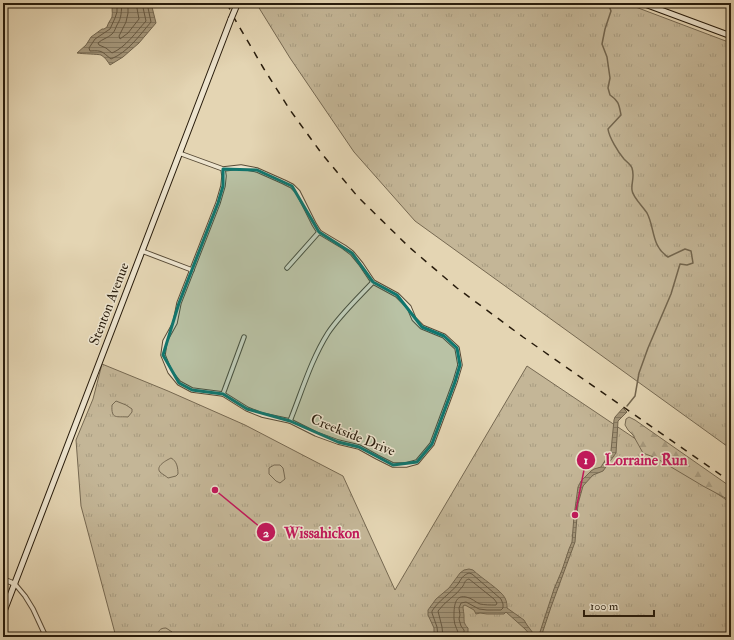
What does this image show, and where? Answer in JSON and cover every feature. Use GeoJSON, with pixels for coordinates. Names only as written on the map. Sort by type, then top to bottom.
{"type":"FeatureCollection","features":[{"type":"Feature","properties":{"kind":"main road"},"geometry":{"type":"LineString","coordinates":[[642,3],[731,36]]}},
{"type":"Feature","properties":{"kind":"main road","name":"Stenton Avenue"},"geometry":{"type":"LineString","coordinates":[[3,614],[237,5]]}},
{"type":"Feature","properties":{"kind":"street","name":"Creekside Drive"},"geometry":{"type":"LineString","coordinates":[[179,153],[223,169],[241,167],[257,170],[292,186],[298,192],[319,232],[352,253],[373,282],[397,295],[409,307],[414,319],[422,326],[444,336],[457,348],[460,365],[456,382],[432,444],[417,462],[406,465],[392,465],[359,447],[338,442],[316,434],[290,421],[262,415],[247,409],[223,394],[192,390],[178,382],[170,372],[163,355],[165,341],[175,323],[179,303],[218,204],[224,186],[223,169]]}},
{"type":"Feature","properties":{"kind":"street"},"geometry":{"type":"LineString","coordinates":[[288,268],[319,232]]}},
{"type":"Feature","properties":{"kind":"street"},"geometry":{"type":"LineString","coordinates":[[142,251],[192,270]]}},
{"type":"Feature","properties":{"kind":"street"},"geometry":{"type":"LineString","coordinates":[[290,421],[316,356],[329,332],[350,306],[373,282]]}},
{"type":"Feature","properties":{"kind":"street"},"geometry":{"type":"LineString","coordinates":[[223,394],[244,337]]}},
{"type":"Feature","properties":{"kind":"street"},"geometry":{"type":"LineString","coordinates":[[3,579],[15,584],[25,596],[46,637]]}},
{"type":"Feature","properties":{"kind":"highlighted area"},"geometry":{"type":"Polygon","coordinates":[[[223,169],[257,170],[292,186],[319,232],[352,253],[373,282],[397,295],[422,327],[444,336],[457,348],[460,365],[455,382],[432,444],[417,462],[393,465],[359,447],[338,442],[290,421],[247,409],[223,394],[192,390],[179,383],[163,355],[179,303],[218,203],[223,186],[223,169]]]}},
{"type":"Feature","properties":{"kind":"green space"},"geometry":{"type":"Polygon","coordinates":[[[256,3],[625,3],[731,43],[731,449],[415,221],[354,152],[290,58],[256,3]]]}},
{"type":"Feature","properties":{"kind":"green space"},"geometry":{"type":"Polygon","coordinates":[[[102,364],[245,425],[343,476],[395,590],[527,366],[731,503],[731,637],[116,637],[81,506],[76,440],[93,399],[102,364]]]}},
{"type":"Feature","properties":{"kind":"green space"},"geometry":{"type":"Polygon","coordinates":[[[116,401],[132,409],[132,412],[128,417],[118,417],[114,415],[112,405],[116,401]]]}},
{"type":"Feature","properties":{"kind":"green space"},"geometry":{"type":"Polygon","coordinates":[[[629,417],[731,487],[731,501],[656,458],[643,453],[633,435],[625,425],[626,419],[629,417]]]}},
{"type":"Feature","properties":{"kind":"green space"},"geometry":{"type":"Polygon","coordinates":[[[171,458],[176,463],[178,474],[168,478],[160,472],[159,468],[160,465],[171,458]]]}},
{"type":"Feature","properties":{"kind":"green space"},"geometry":{"type":"Polygon","coordinates":[[[274,465],[280,465],[283,468],[285,479],[280,483],[269,474],[269,468],[274,465]]]}},
{"type":"Feature","properties":{"kind":"green space"},"geometry":{"type":"Polygon","coordinates":[[[166,628],[172,632],[175,637],[159,637],[158,633],[160,630],[166,628]]]}},
{"type":"Feature","properties":{"kind":"water"},"geometry":{"type":"Polygon","coordinates":[[[113,3],[151,3],[156,23],[139,43],[123,57],[110,65],[101,55],[77,53],[86,45],[91,37],[107,27],[112,17],[113,3]]]}},
{"type":"Feature","properties":{"kind":"water"},"geometry":{"type":"Polygon","coordinates":[[[623,408],[627,412],[618,421],[616,453],[603,471],[593,475],[583,486],[578,504],[575,542],[541,637],[537,637],[572,542],[578,487],[581,481],[591,471],[601,467],[611,451],[614,420],[623,408]]]}},
{"type":"Feature","properties":{"kind":"water"},"geometry":{"type":"Polygon","coordinates":[[[469,569],[473,570],[503,595],[507,602],[507,608],[524,620],[536,637],[532,637],[506,612],[504,614],[476,614],[474,610],[465,605],[463,606],[464,620],[468,628],[468,637],[434,637],[434,628],[428,615],[428,610],[436,599],[449,588],[460,573],[469,569]]]}},
{"type":"Feature","properties":{"kind":"waterway"},"geometry":{"type":"LineString","coordinates":[[608,3],[611,11],[602,44],[607,57],[610,78],[608,88],[610,95],[615,99],[620,108],[621,115],[608,129],[619,152],[632,168],[632,192],[650,219],[659,248],[668,257],[685,249],[691,251],[693,263],[687,265],[680,264],[671,294],[639,373],[635,396],[627,406]]}},
{"type":"Feature","properties":{"kind":"railway"},"geometry":{"type":"LineString","coordinates":[[227,3],[264,69],[290,110],[322,154],[358,197],[409,247],[457,288],[523,337],[731,482]]}},
{"type":"Feature","properties":{"kind":"place","name":"Wissahickon"},"geometry":{"type":"Point","coordinates":[215,490]}},
{"type":"Feature","properties":{"kind":"place","name":"Lorraine Run"},"geometry":{"type":"Point","coordinates":[575,515]}}]}
